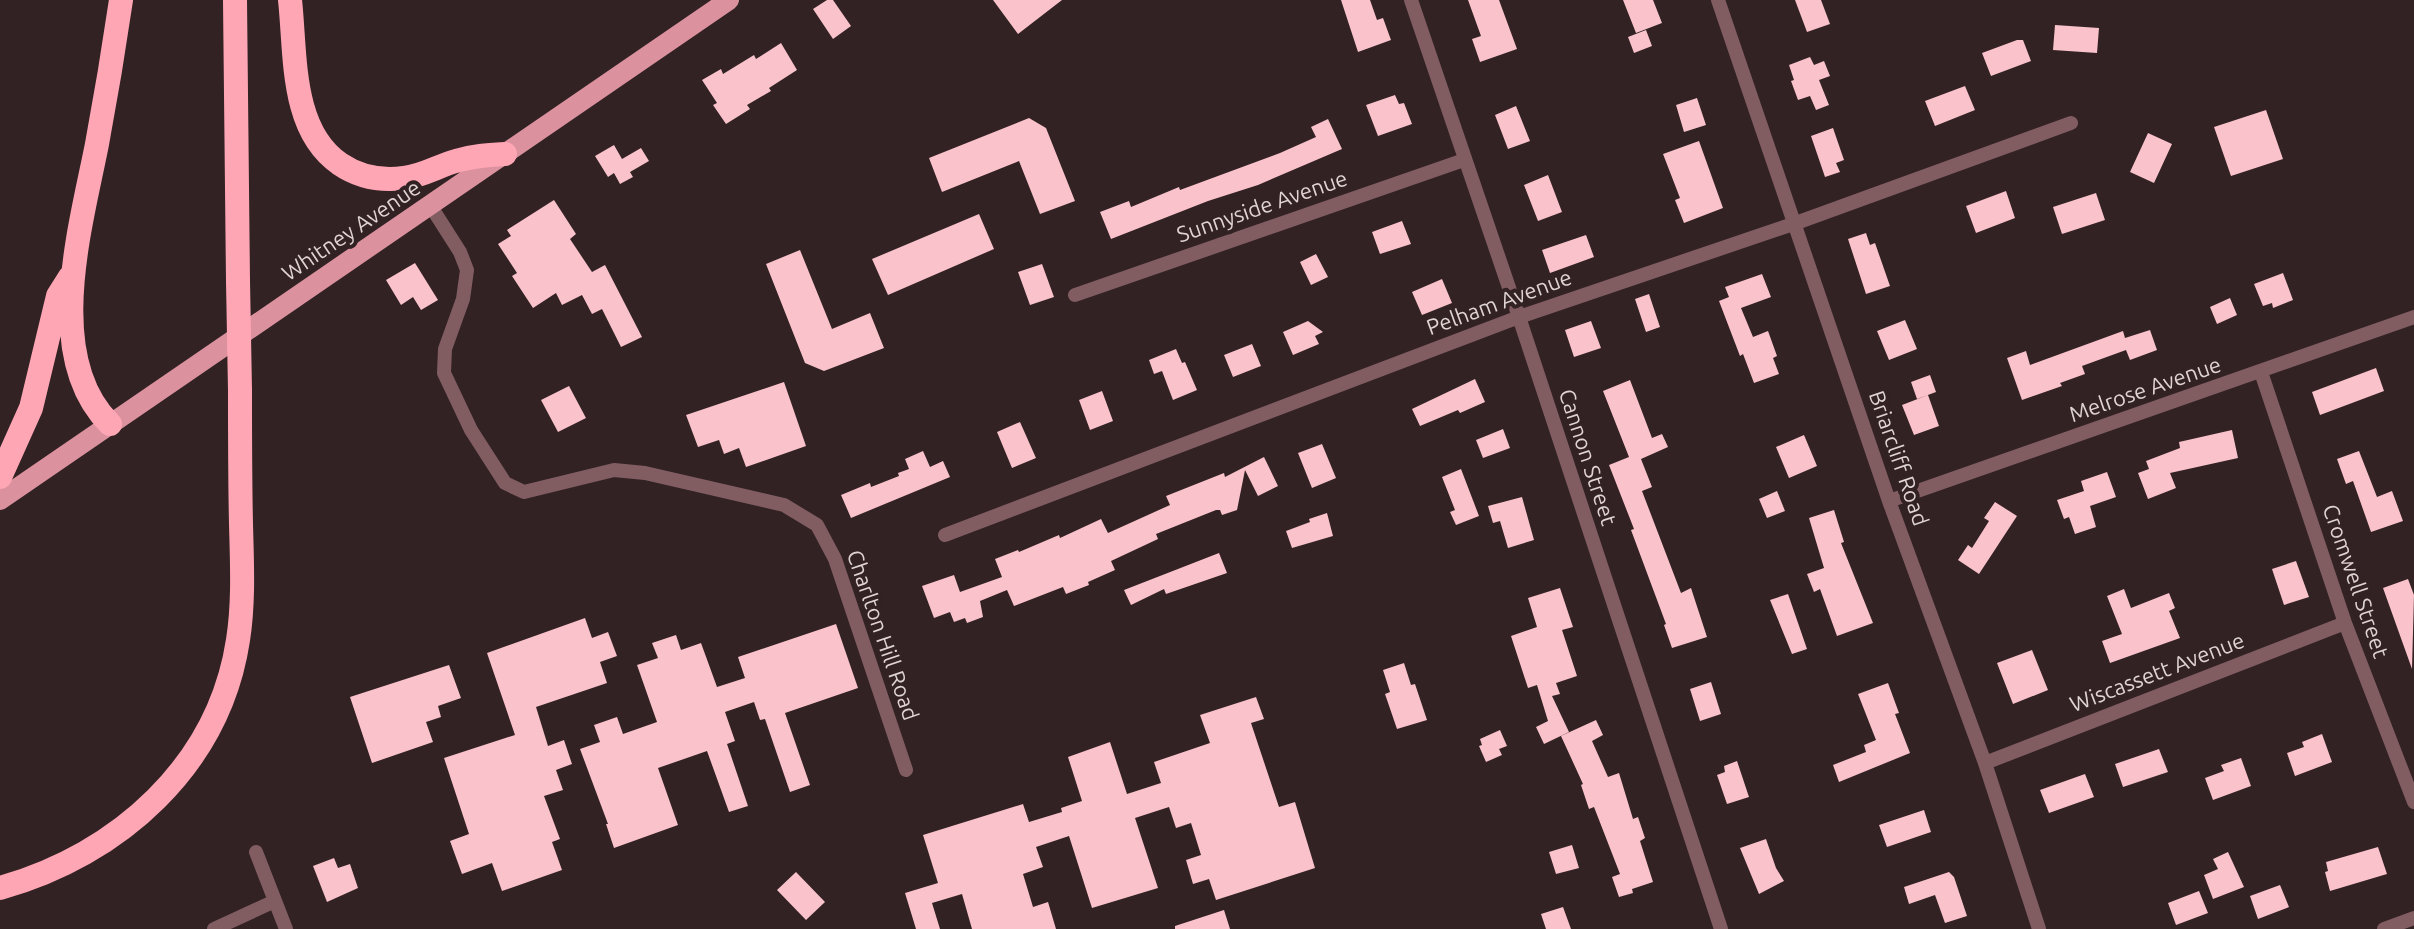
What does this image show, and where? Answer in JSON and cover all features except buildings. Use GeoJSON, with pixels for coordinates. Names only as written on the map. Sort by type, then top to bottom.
{"type":"FeatureCollection","features":[{"type":"Feature","properties":{"kind":"highway"},"geometry":{"type":"LineString","coordinates":[[110,424],[92,403],[81,377],[73,338],[72,275],[121,0]]}},
{"type":"Feature","properties":{"kind":"highway"},"geometry":{"type":"LineString","coordinates":[[0,888],[53,870],[89,852],[120,831],[170,785],[187,765],[209,729],[229,677],[241,623],[235,0]]}},
{"type":"Feature","properties":{"kind":"highway"},"geometry":{"type":"LineString","coordinates":[[290,0],[303,112],[313,135],[335,160],[364,176],[392,179],[419,175],[462,159],[505,154]]}},
{"type":"Feature","properties":{"kind":"highway"},"geometry":{"type":"LineString","coordinates":[[0,477],[31,408],[58,296],[72,275]]}},
{"type":"Feature","properties":{"kind":"main road","name":"Whitney Avenue"},"geometry":{"type":"LineString","coordinates":[[0,500],[729,0]]}},
{"type":"Feature","properties":{"kind":"street","name":"Cannon Street"},"geometry":{"type":"LineString","coordinates":[[1411,0],[1721,929]]}},
{"type":"Feature","properties":{"kind":"street","name":"Briarcliff Road"},"geometry":{"type":"LineString","coordinates":[[1718,0],[1889,501],[1985,763],[2039,929]]}},
{"type":"Feature","properties":{"kind":"street","name":"Pelham Avenue"},"geometry":{"type":"LineString","coordinates":[[945,535],[1519,317],[1796,223],[2071,123]]}},
{"type":"Feature","properties":{"kind":"street","name":"Sunnyside Avenue"},"geometry":{"type":"LineString","coordinates":[[1075,295],[1464,160]]}},
{"type":"Feature","properties":{"kind":"street","name":"Charlton Hill Road"},"geometry":{"type":"LineString","coordinates":[[430,205],[460,252],[467,270],[463,299],[445,349],[444,373],[471,430],[505,483],[524,492],[614,470],[645,473],[784,505],[817,525],[835,559],[906,770]]}},
{"type":"Feature","properties":{"kind":"street","name":"Melrose Avenue"},"geometry":{"type":"LineString","coordinates":[[1889,501],[2414,317]]}},
{"type":"Feature","properties":{"kind":"street","name":"Cromwell Street"},"geometry":{"type":"LineString","coordinates":[[2261,372],[2345,623],[2414,802]]}},
{"type":"Feature","properties":{"kind":"street","name":"Wiscassett Avenue"},"geometry":{"type":"LineString","coordinates":[[1985,763],[2345,623]]}},
{"type":"Feature","properties":{"kind":"street"},"geometry":{"type":"LineString","coordinates":[[256,852],[286,929]]}},
{"type":"Feature","properties":{"kind":"street"},"geometry":{"type":"LineString","coordinates":[[214,929],[275,901]]}},
{"type":"Feature","properties":{"kind":"street"},"geometry":{"type":"LineString","coordinates":[[2384,929],[2414,918]]}}]}
